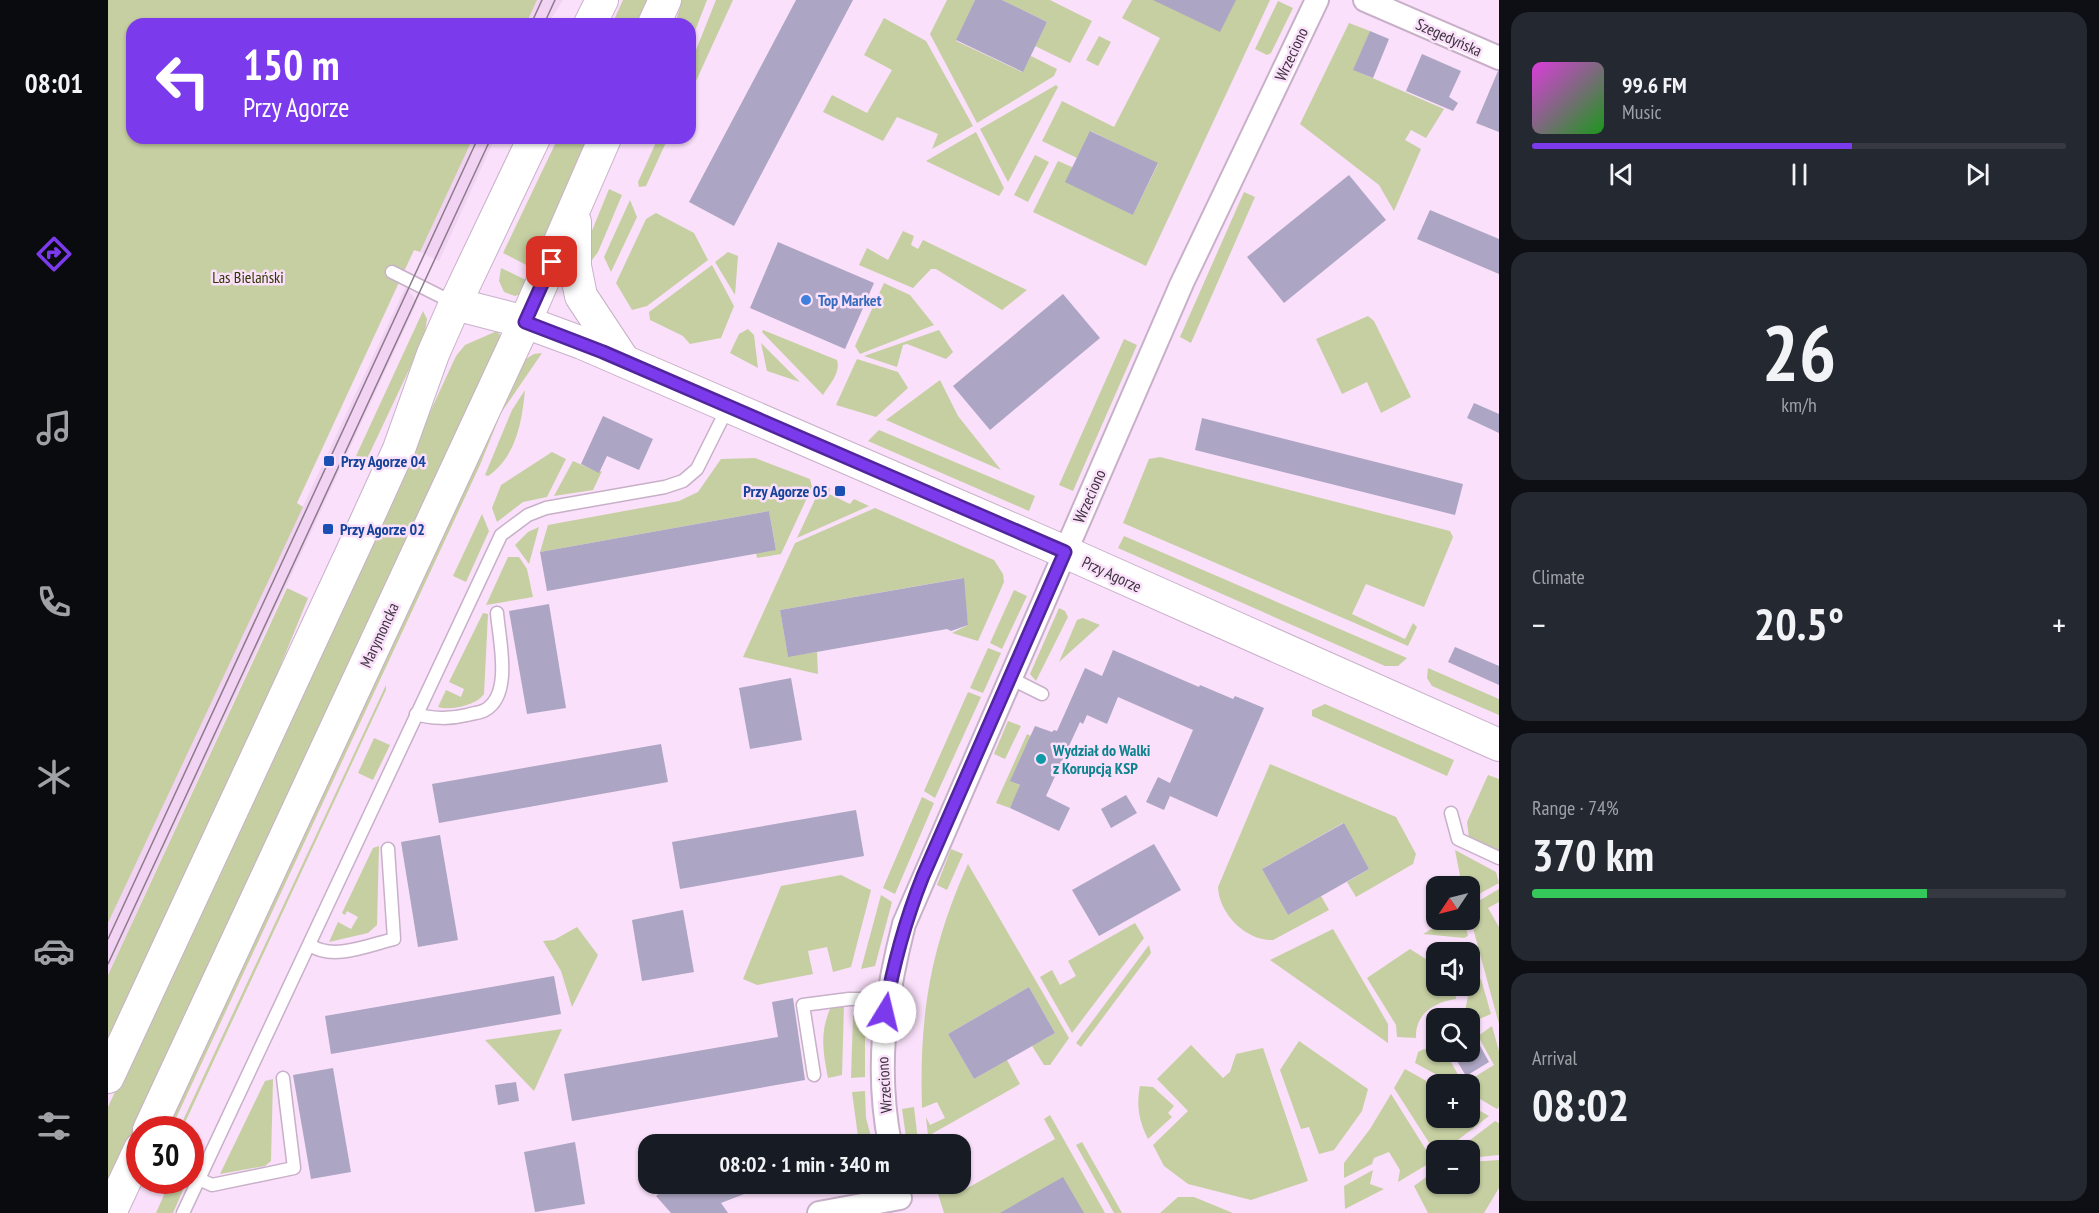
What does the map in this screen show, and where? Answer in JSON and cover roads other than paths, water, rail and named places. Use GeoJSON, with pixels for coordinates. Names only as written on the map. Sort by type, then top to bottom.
{"type":"FeatureCollection","features":[{"type":"Feature","properties":{"kind":"main road"},"geometry":{"type":"LineString","coordinates":[[593,18],[602,0]]}},
{"type":"Feature","properties":{"kind":"main road"},"geometry":{"type":"LineString","coordinates":[[657,18],[665,0]]}},
{"type":"Feature","properties":{"kind":"main road"},"geometry":{"type":"LineString","coordinates":[[108,1077],[399,449],[433,354],[531,144]]}},
{"type":"Feature","properties":{"kind":"main road","name":"Marymoncka"},"geometry":{"type":"LineString","coordinates":[[156,1116],[525,322],[602,144]]}},
{"type":"Feature","properties":{"kind":"main road"},"geometry":{"type":"LineString","coordinates":[[575,209],[575,266],[579,290],[624,361]]}},
{"type":"Feature","properties":{"kind":"main road","name":"Przy Agorze"},"geometry":{"type":"LineString","coordinates":[[455,304],[525,322],[624,361],[1065,552],[1499,745]]}},
{"type":"Feature","properties":{"kind":"main road"},"geometry":{"type":"LineString","coordinates":[[110,1213],[126,1179]]}},
{"type":"Feature","properties":{"kind":"street","name":"Wrzeciono"},"geometry":{"type":"LineString","coordinates":[[889,1134],[881,1078],[882,1034],[887,999],[904,924],[1182,283],[1317,0]]}},
{"type":"Feature","properties":{"kind":"street","name":"Szegedyńska"},"geometry":{"type":"LineString","coordinates":[[1365,0],[1499,58]]}},
{"type":"Feature","properties":{"kind":"street"},"geometry":{"type":"LineString","coordinates":[[819,1213],[900,1198]]}},
{"type":"Feature","properties":{"kind":"lane"},"geometry":{"type":"LineString","coordinates":[[392,272],[455,304]]}},
{"type":"Feature","properties":{"kind":"lane"},"geometry":{"type":"LineString","coordinates":[[204,1168],[501,535],[528,515],[546,508],[665,487],[683,481],[697,469],[728,407]]}},
{"type":"Feature","properties":{"kind":"lane"},"geometry":{"type":"LineString","coordinates":[[416,714],[427,718],[463,716],[485,710],[496,700],[503,684],[497,613]]}},
{"type":"Feature","properties":{"kind":"lane"},"geometry":{"type":"LineString","coordinates":[[1010,678],[1042,694]]}},
{"type":"Feature","properties":{"kind":"lane"},"geometry":{"type":"LineString","coordinates":[[1451,813],[1458,838],[1499,858]]}},
{"type":"Feature","properties":{"kind":"lane"},"geometry":{"type":"LineString","coordinates":[[310,945],[319,951],[335,952],[394,939],[388,849]]}},
{"type":"Feature","properties":{"kind":"lane"},"geometry":{"type":"LineString","coordinates":[[814,1075],[803,1005],[849,999],[887,999]]}},
{"type":"Feature","properties":{"kind":"lane"},"geometry":{"type":"LineString","coordinates":[[204,1181],[212,1185],[294,1168],[283,1078]]}},
{"type":"Feature","properties":{"kind":"lane"},"geometry":{"type":"LineString","coordinates":[[183,1213],[192,1194]]}},
{"type":"Feature","properties":{"kind":"tram line"},"geometry":{"type":"LineString","coordinates":[[534,18],[542,0]]}},
{"type":"Feature","properties":{"kind":"tram line"},"geometry":{"type":"LineString","coordinates":[[547,18],[555,0]]}},
{"type":"Feature","properties":{"kind":"tram line"},"geometry":{"type":"LineString","coordinates":[[108,939],[475,144]]}},
{"type":"Feature","properties":{"kind":"tram line"},"geometry":{"type":"LineString","coordinates":[[108,964],[488,144]]}},
{"type":"Feature","properties":{"kind":"place","name":"Top Market"},"geometry":{"type":"Point","coordinates":[806,300]}},
{"type":"Feature","properties":{"kind":"place","name":"Przy Agorze 04"},"geometry":{"type":"Point","coordinates":[329,461]}},
{"type":"Feature","properties":{"kind":"place","name":"Przy Agorze 05"},"geometry":{"type":"Point","coordinates":[840,491]}},
{"type":"Feature","properties":{"kind":"place","name":"Przy Agorze 02"},"geometry":{"type":"Point","coordinates":[328,529]}},
{"type":"Feature","properties":{"kind":"place","name":"Wydział do Walki z Korupcją KSP"},"geometry":{"type":"Point","coordinates":[1041,759]}},
{"type":"Feature","properties":{"kind":"park label","name":"Las Bielański"},"geometry":{"type":"Point","coordinates":[248,277]}}]}
